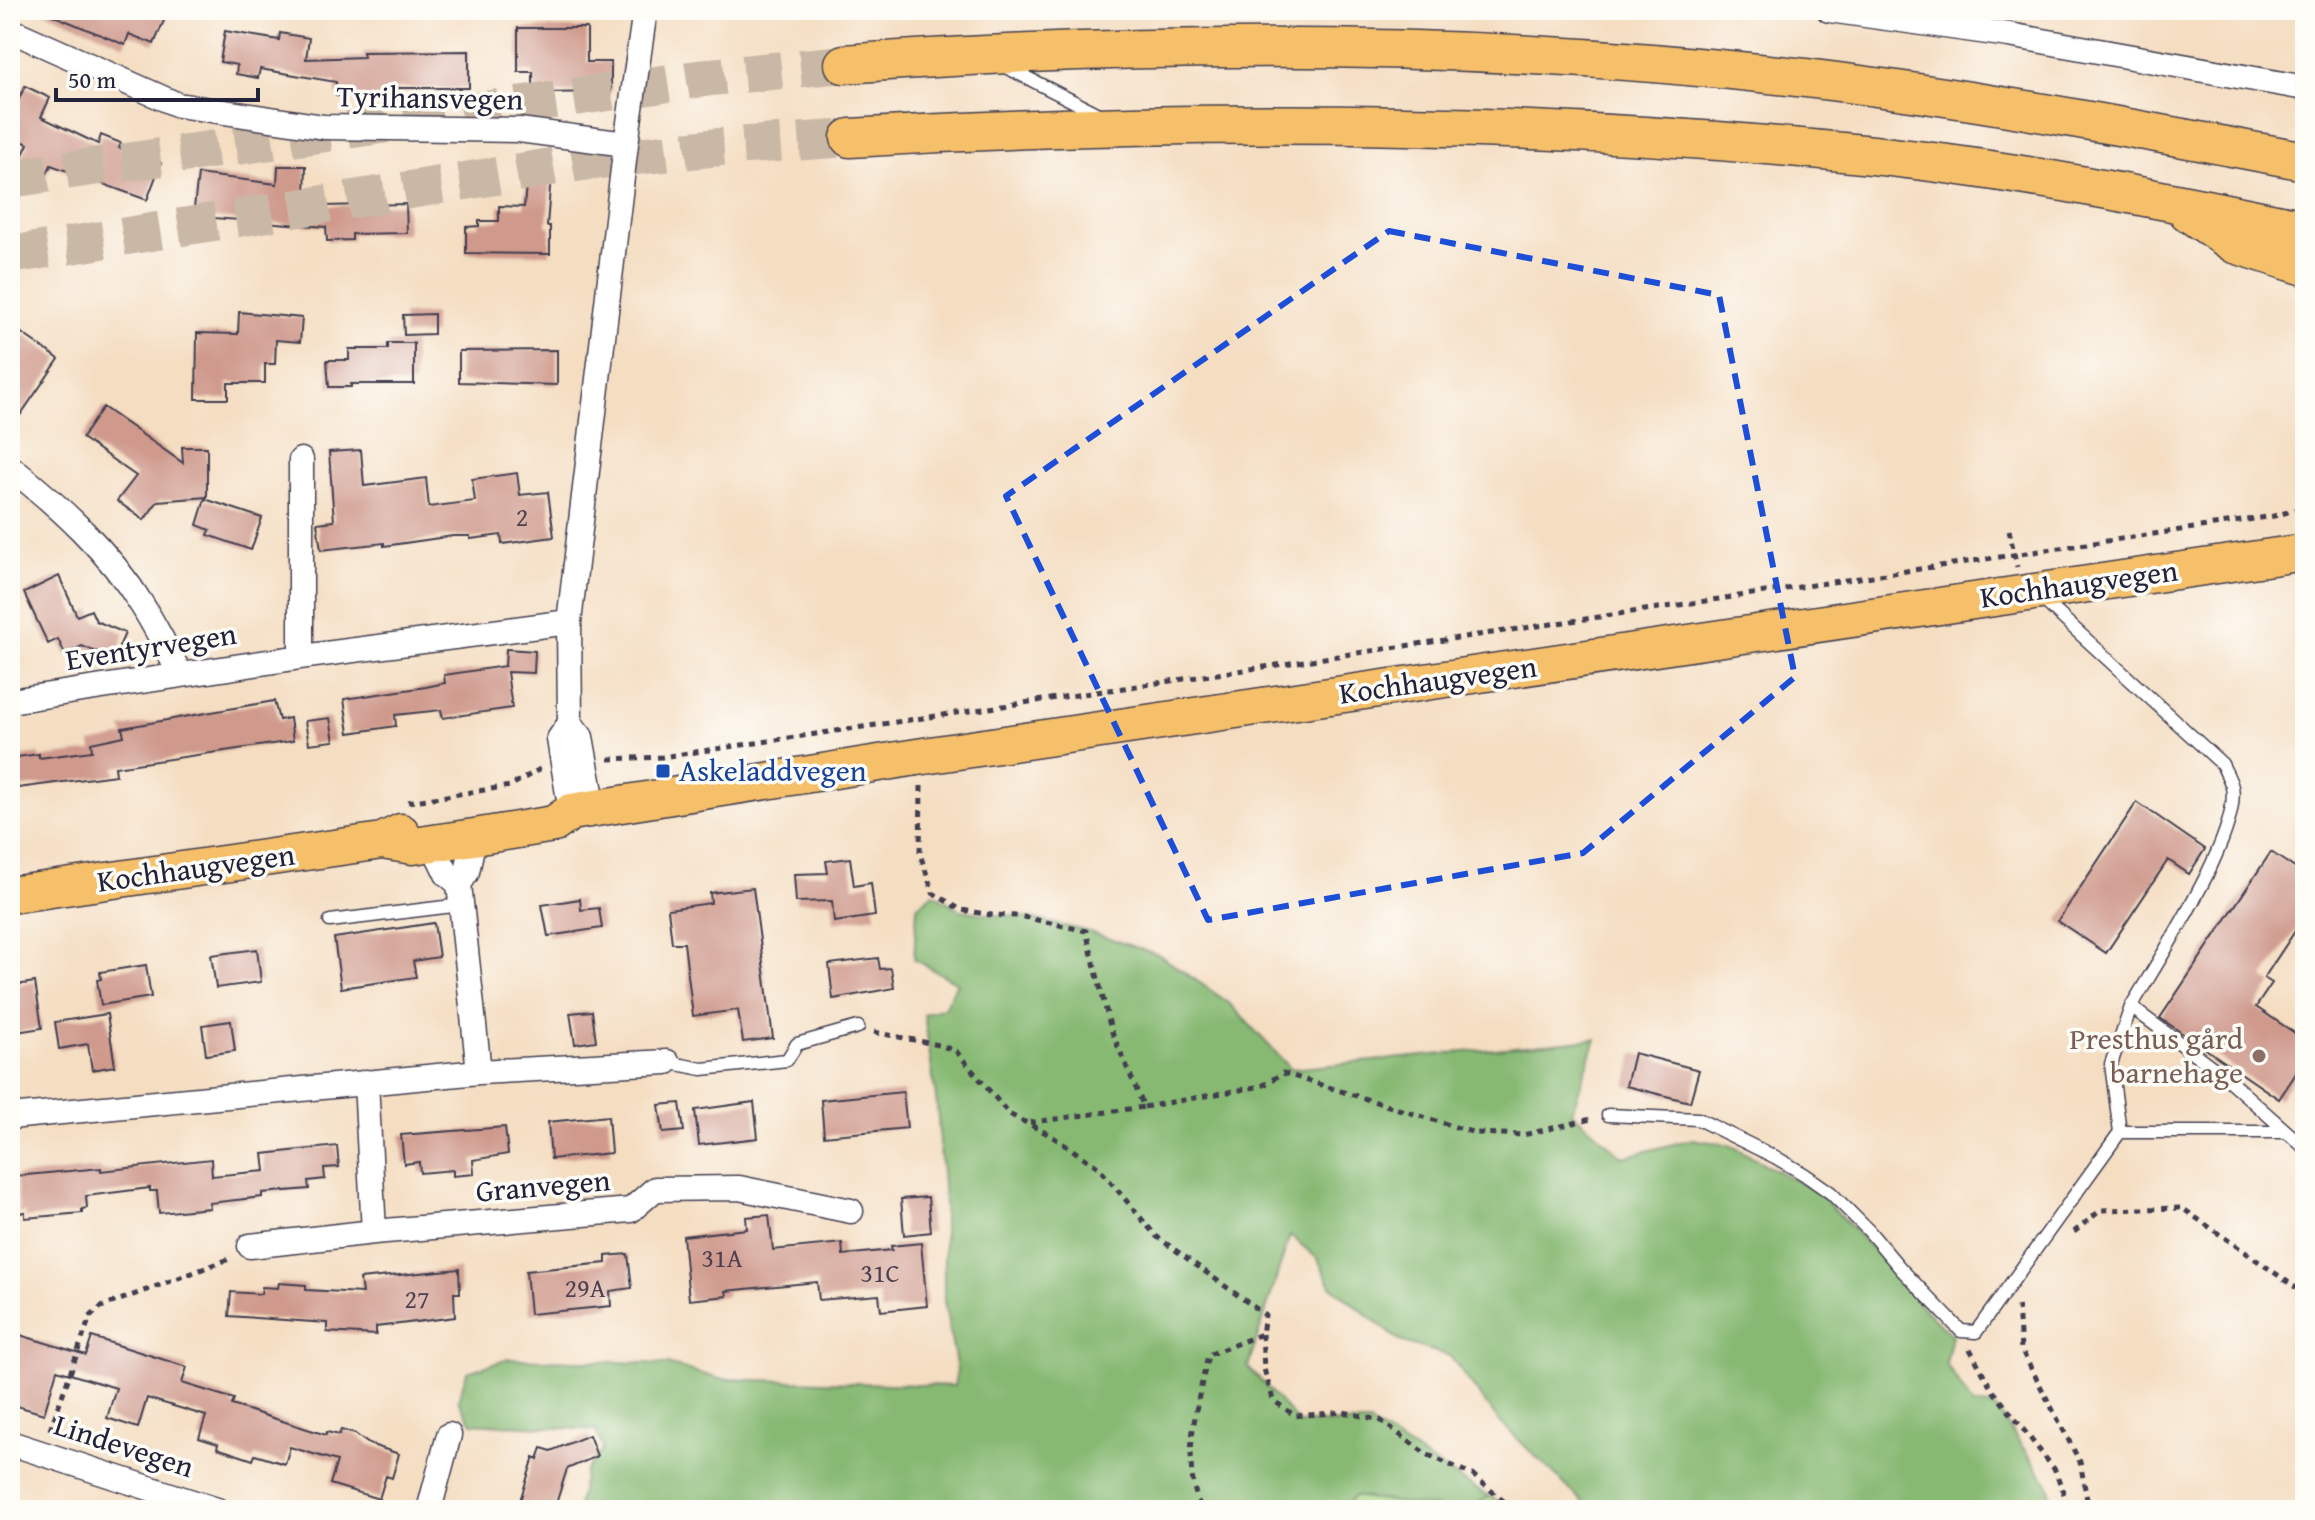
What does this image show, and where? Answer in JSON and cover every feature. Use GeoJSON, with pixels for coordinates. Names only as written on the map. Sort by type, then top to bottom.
{"type":"FeatureCollection","features":[{"type":"Feature","properties":{"kind":"highway"},"geometry":{"type":"LineString","coordinates":[[844,64],[981,54],[1218,47],[1369,48],[1635,63],[1849,84],[2058,116],[2305,161]]}},
{"type":"Feature","properties":{"kind":"highway"},"geometry":{"type":"LineString","coordinates":[[850,138],[1121,126],[1377,125],[1632,135],[1864,154],[2041,179],[2305,229]]}},
{"type":"Feature","properties":{"kind":"highway"},"geometry":{"type":"LineString","coordinates":[[2172,202],[2235,244],[2305,266]]}},
{"type":"Feature","properties":{"kind":"main road","name":"Kochhaugvegen"},"geometry":{"type":"LineString","coordinates":[[382,841],[411,827],[514,811],[552,806],[583,810],[917,757],[2305,552]]}},
{"type":"Feature","properties":{"kind":"main road","name":"Kochhaugvegen"},"geometry":{"type":"LineString","coordinates":[[10,895],[382,841],[413,846],[474,837],[554,824],[583,810]]}},
{"type":"Feature","properties":{"kind":"street"},"geometry":{"type":"LineString","coordinates":[[583,810],[559,739],[570,723],[569,622],[645,10]]}},
{"type":"Feature","properties":{"kind":"street"},"geometry":{"type":"LineString","coordinates":[[1829,10],[1923,16],[2305,88]]}},
{"type":"Feature","properties":{"kind":"street","name":"Tyrihansvegen"},"geometry":{"type":"LineString","coordinates":[[10,30],[178,105],[324,127],[519,130],[626,144]]}},
{"type":"Feature","properties":{"kind":"street"},"geometry":{"type":"LineString","coordinates":[[301,460],[301,657]]}},
{"type":"Feature","properties":{"kind":"street"},"geometry":{"type":"LineString","coordinates":[[10,467],[66,516],[109,560],[142,605],[181,675]]}},
{"type":"Feature","properties":{"kind":"street","name":"Eventyrvegen"},"geometry":{"type":"LineString","coordinates":[[10,701],[301,657],[569,622]]}},
{"type":"Feature","properties":{"kind":"street"},"geometry":{"type":"LineString","coordinates":[[474,837],[460,894],[479,1072]]}},
{"type":"Feature","properties":{"kind":"street"},"geometry":{"type":"LineString","coordinates":[[432,843],[460,894]]}},
{"type":"Feature","properties":{"kind":"street"},"geometry":{"type":"LineString","coordinates":[[10,1117],[479,1072],[667,1062]]}},
{"type":"Feature","properties":{"kind":"street"},"geometry":{"type":"LineString","coordinates":[[366,1082],[374,1232]]}},
{"type":"Feature","properties":{"kind":"street","name":"Granvegen"},"geometry":{"type":"LineString","coordinates":[[250,1246],[631,1210],[655,1189],[739,1188],[851,1211]]}},
{"type":"Feature","properties":{"kind":"street"},"geometry":{"type":"LineString","coordinates":[[429,1510],[449,1435]]}},
{"type":"Feature","properties":{"kind":"street","name":"Lindevegen"},"geometry":{"type":"LineString","coordinates":[[10,1443],[217,1510]]}},
{"type":"Feature","properties":{"kind":"lane"},"geometry":{"type":"LineString","coordinates":[[981,54],[1121,126]]}},
{"type":"Feature","properties":{"kind":"lane"},"geometry":{"type":"LineString","coordinates":[[1608,1115],[1698,1119],[1804,1174],[1831,1193],[1859,1221],[1961,1331],[1976,1332],[2120,1132],[2111,1064],[2131,1007],[2204,883],[2231,811],[2232,788],[2222,764],[2032,590]]}},
{"type":"Feature","properties":{"kind":"lane"},"geometry":{"type":"LineString","coordinates":[[330,921],[460,894]]}},
{"type":"Feature","properties":{"kind":"lane"},"geometry":{"type":"LineString","coordinates":[[2131,1007],[2223,1075],[2305,1148]]}},
{"type":"Feature","properties":{"kind":"lane"},"geometry":{"type":"LineString","coordinates":[[667,1062],[702,1069],[787,1060],[797,1044],[858,1027]]}},
{"type":"Feature","properties":{"kind":"lane"},"geometry":{"type":"LineString","coordinates":[[2120,1132],[2287,1132]]}},
{"type":"Feature","properties":{"kind":"path"},"geometry":{"type":"LineString","coordinates":[[598,760],[662,757],[2274,516],[2305,507]]}},
{"type":"Feature","properties":{"kind":"path"},"geometry":{"type":"LineString","coordinates":[[2009,530],[2013,545]]}},
{"type":"Feature","properties":{"kind":"path"},"geometry":{"type":"LineString","coordinates":[[917,757],[921,780],[920,854],[933,893],[961,910],[1019,916],[1086,931],[1111,1030],[1144,1107]]}},
{"type":"Feature","properties":{"kind":"path"},"geometry":{"type":"LineString","coordinates":[[510,786],[511,794]]}},
{"type":"Feature","properties":{"kind":"path"},"geometry":{"type":"LineString","coordinates":[[858,1027],[956,1051],[1009,1114],[1050,1135],[1098,1167],[1156,1236],[1265,1315],[1262,1334],[1264,1369],[1273,1400],[1295,1416],[1343,1412],[1380,1420],[1426,1454],[1473,1475],[1514,1510]]}},
{"type":"Feature","properties":{"kind":"path"},"geometry":{"type":"LineString","coordinates":[[1025,1123],[1144,1107],[1262,1086],[1283,1073],[1475,1133],[1523,1135],[1608,1115]]}},
{"type":"Feature","properties":{"kind":"path"},"geometry":{"type":"LineString","coordinates":[[2065,1239],[2101,1210],[2182,1208],[2305,1294]]}},
{"type":"Feature","properties":{"kind":"path"},"geometry":{"type":"LineString","coordinates":[[42,1453],[90,1317],[101,1307],[240,1255],[250,1246]]}},
{"type":"Feature","properties":{"kind":"path"},"geometry":{"type":"LineString","coordinates":[[2016,1278],[2021,1349],[2080,1462],[2089,1510]]}},
{"type":"Feature","properties":{"kind":"path"},"geometry":{"type":"LineString","coordinates":[[1961,1331],[1991,1388],[2055,1470],[2070,1510]]}},
{"type":"Feature","properties":{"kind":"path"},"geometry":{"type":"LineString","coordinates":[[1202,1510],[1196,1498],[1192,1460],[1194,1424],[1208,1355],[1262,1334]]}},
{"type":"Feature","properties":{"kind":"highlighted area"},"geometry":{"type":"Polygon","coordinates":[[[1389,231],[1719,295],[1795,677],[1583,853],[1208,920],[1006,496],[1389,231]]]}},
{"type":"Feature","properties":{"kind":"green space"},"geometry":{"type":"Polygon","coordinates":[[[933,893],[961,910],[1019,916],[1086,931],[1159,955],[1229,1003],[1291,1069],[1596,1039],[1572,1112],[1623,1157],[1693,1139],[1730,1145],[1817,1192],[1888,1265],[1923,1308],[1952,1335],[1946,1364],[1973,1405],[1994,1406],[2048,1484],[2055,1510],[1591,1510],[1499,1421],[1450,1356],[1400,1341],[1331,1286],[1318,1259],[1290,1235],[1248,1367],[1299,1423],[1369,1423],[1489,1497],[1468,1510],[1354,1496],[1343,1510],[661,1510],[639,1504],[633,1510],[577,1510],[585,1472],[603,1449],[596,1430],[472,1423],[458,1400],[467,1372],[509,1359],[616,1362],[667,1364],[720,1379],[954,1386],[957,1370],[944,1301],[944,1200],[937,1105],[924,1014],[944,1008],[957,983],[914,959],[917,907],[933,893]]]}},
{"type":"Feature","properties":{"kind":"green space"},"geometry":{"type":"Polygon","coordinates":[[[1353,1496],[1451,1510],[1343,1510],[1353,1496]]]}},
{"type":"Feature","properties":{"kind":"green space"},"geometry":{"type":"Polygon","coordinates":[[[1489,1497],[1518,1509],[1519,1510],[1468,1510],[1489,1497]]]}},
{"type":"Feature","properties":{"kind":"building"},"geometry":{"type":"Polygon","coordinates":[[[40,10],[150,10],[166,16],[154,44],[129,34],[125,45],[40,10]]]}},
{"type":"Feature","properties":{"kind":"building"},"geometry":{"type":"Polygon","coordinates":[[[518,28],[587,28],[587,62],[611,62],[611,92],[533,93],[533,72],[518,72],[518,28]]]}},
{"type":"Feature","properties":{"kind":"building"},"geometry":{"type":"Polygon","coordinates":[[[225,31],[279,40],[280,33],[309,38],[306,59],[364,57],[363,52],[469,51],[469,88],[397,88],[397,100],[364,100],[364,96],[336,96],[336,82],[260,69],[258,78],[236,74],[237,65],[220,62],[225,31]]]}},
{"type":"Feature","properties":{"kind":"building"},"geometry":{"type":"Polygon","coordinates":[[[25,86],[50,98],[41,117],[98,144],[101,135],[121,143],[119,148],[161,163],[147,200],[51,165],[46,176],[19,163],[28,144],[10,135],[10,102],[16,105],[25,86]]]}},
{"type":"Feature","properties":{"kind":"building"},"geometry":{"type":"Polygon","coordinates":[[[278,166],[306,166],[305,196],[324,196],[324,206],[406,204],[407,233],[352,234],[352,240],[327,241],[326,227],[214,218],[213,227],[192,225],[198,174],[277,184],[278,166]]]}},
{"type":"Feature","properties":{"kind":"building"},"geometry":{"type":"Polygon","coordinates":[[[527,173],[551,175],[547,226],[550,226],[550,254],[466,253],[466,227],[479,226],[479,221],[499,221],[499,206],[524,207],[527,173]]]}},
{"type":"Feature","properties":{"kind":"building"},"geometry":{"type":"Polygon","coordinates":[[[239,312],[302,318],[300,342],[276,340],[275,364],[265,364],[265,383],[228,383],[228,399],[196,399],[197,333],[238,334],[239,312]]]}},
{"type":"Feature","properties":{"kind":"building"},"geometry":{"type":"Polygon","coordinates":[[[434,314],[434,334],[404,335],[403,315],[434,314]]]}},
{"type":"Feature","properties":{"kind":"building"},"geometry":{"type":"Polygon","coordinates":[[[10,325],[59,359],[10,430],[10,325]]]}},
{"type":"Feature","properties":{"kind":"building"},"geometry":{"type":"Polygon","coordinates":[[[388,343],[414,343],[414,384],[329,387],[327,360],[349,360],[349,349],[388,349],[388,343]]]}},
{"type":"Feature","properties":{"kind":"building"},"geometry":{"type":"Polygon","coordinates":[[[557,350],[557,385],[459,382],[459,351],[557,350]]]}},
{"type":"Feature","properties":{"kind":"building"},"geometry":{"type":"Polygon","coordinates":[[[103,407],[183,463],[182,447],[207,447],[207,497],[158,501],[144,520],[117,501],[136,476],[82,438],[103,407]]]}},
{"type":"Feature","properties":{"kind":"building"},"geometry":{"type":"Polygon","coordinates":[[[361,450],[364,486],[426,478],[429,507],[475,501],[472,479],[517,473],[520,495],[548,492],[554,537],[502,544],[501,535],[470,539],[470,536],[453,536],[384,546],[384,543],[321,550],[317,523],[334,521],[329,452],[361,450]]]}},
{"type":"Feature","properties":{"kind":"building"},"geometry":{"type":"Polygon","coordinates":[[[205,499],[262,518],[251,550],[208,535],[210,530],[197,525],[205,499]]]}},
{"type":"Feature","properties":{"kind":"building"},"geometry":{"type":"Polygon","coordinates":[[[59,576],[77,616],[91,610],[96,621],[125,633],[114,659],[82,646],[65,654],[58,639],[48,644],[24,593],[59,576]]]}},
{"type":"Feature","properties":{"kind":"building"},"geometry":{"type":"Polygon","coordinates":[[[506,649],[535,651],[534,673],[507,672],[512,708],[443,718],[441,710],[395,715],[396,726],[349,733],[344,699],[426,687],[445,683],[444,675],[505,666],[506,649]]]}},
{"type":"Feature","properties":{"kind":"building"},"geometry":{"type":"Polygon","coordinates":[[[274,701],[279,720],[290,718],[293,741],[115,767],[116,775],[10,789],[10,758],[39,754],[39,758],[92,751],[91,743],[124,736],[122,728],[274,701]]]}},
{"type":"Feature","properties":{"kind":"building"},"geometry":{"type":"Polygon","coordinates":[[[330,718],[334,741],[309,744],[305,721],[330,718]]]}},
{"type":"Feature","properties":{"kind":"building"},"geometry":{"type":"Polygon","coordinates":[[[2137,802],[2205,849],[2189,874],[2168,860],[2106,953],[2058,921],[2137,802]]]}},
{"type":"Feature","properties":{"kind":"building"},"geometry":{"type":"Polygon","coordinates":[[[2271,852],[2305,875],[2305,916],[2264,978],[2272,983],[2256,1007],[2305,1040],[2305,1060],[2279,1099],[2160,1018],[2271,852]]]}},
{"type":"Feature","properties":{"kind":"building"},"geometry":{"type":"Polygon","coordinates":[[[850,858],[854,886],[871,883],[875,916],[834,922],[832,901],[796,902],[794,874],[828,873],[826,861],[850,858]]]}},
{"type":"Feature","properties":{"kind":"building"},"geometry":{"type":"Polygon","coordinates":[[[753,888],[773,1038],[743,1042],[738,1010],[693,1016],[684,943],[672,943],[668,909],[711,903],[710,893],[753,888]]]}},
{"type":"Feature","properties":{"kind":"building"},"geometry":{"type":"Polygon","coordinates":[[[580,899],[581,910],[599,908],[602,928],[548,936],[542,905],[580,899]]]}},
{"type":"Feature","properties":{"kind":"building"},"geometry":{"type":"Polygon","coordinates":[[[434,923],[439,957],[413,961],[416,977],[341,988],[334,938],[434,923]]]}},
{"type":"Feature","properties":{"kind":"building"},"geometry":{"type":"Polygon","coordinates":[[[257,949],[261,982],[216,988],[211,955],[257,949]]]}},
{"type":"Feature","properties":{"kind":"building"},"geometry":{"type":"Polygon","coordinates":[[[878,958],[880,969],[891,968],[894,988],[833,999],[829,964],[878,958]]]}},
{"type":"Feature","properties":{"kind":"building"},"geometry":{"type":"Polygon","coordinates":[[[146,965],[151,997],[101,1005],[97,980],[101,979],[100,972],[146,965]]]}},
{"type":"Feature","properties":{"kind":"building"},"geometry":{"type":"Polygon","coordinates":[[[35,982],[42,1028],[10,1033],[10,986],[35,982]]]}},
{"type":"Feature","properties":{"kind":"building"},"geometry":{"type":"Polygon","coordinates":[[[592,1011],[596,1041],[575,1044],[570,1013],[592,1011]]]}},
{"type":"Feature","properties":{"kind":"building"},"geometry":{"type":"Polygon","coordinates":[[[107,1014],[115,1066],[92,1070],[88,1044],[59,1049],[55,1022],[107,1014]]]}},
{"type":"Feature","properties":{"kind":"building"},"geometry":{"type":"Polygon","coordinates":[[[231,1021],[235,1051],[206,1055],[202,1025],[231,1021]]]}},
{"type":"Feature","properties":{"kind":"building"},"geometry":{"type":"Polygon","coordinates":[[[1634,1053],[1699,1070],[1690,1102],[1626,1086],[1634,1053]]]}},
{"type":"Feature","properties":{"kind":"building"},"geometry":{"type":"Polygon","coordinates":[[[903,1092],[907,1128],[824,1136],[821,1100],[903,1092]]]}},
{"type":"Feature","properties":{"kind":"building"},"geometry":{"type":"Polygon","coordinates":[[[754,1102],[758,1138],[699,1145],[695,1110],[754,1102]]]}},
{"type":"Feature","properties":{"kind":"building"},"geometry":{"type":"Polygon","coordinates":[[[680,1103],[684,1131],[663,1133],[659,1105],[680,1103]]]}},
{"type":"Feature","properties":{"kind":"building"},"geometry":{"type":"Polygon","coordinates":[[[608,1116],[611,1153],[551,1159],[548,1122],[608,1116]]]}},
{"type":"Feature","properties":{"kind":"building"},"geometry":{"type":"Polygon","coordinates":[[[505,1127],[508,1154],[473,1160],[474,1174],[453,1176],[453,1170],[420,1173],[419,1162],[404,1164],[401,1135],[505,1127]]]}},
{"type":"Feature","properties":{"kind":"building"},"geometry":{"type":"Polygon","coordinates":[[[337,1146],[339,1167],[324,1168],[325,1179],[308,1181],[309,1189],[262,1193],[262,1197],[209,1203],[210,1208],[159,1213],[157,1191],[150,1191],[150,1188],[86,1196],[87,1208],[82,1209],[82,1213],[25,1218],[25,1212],[19,1213],[16,1176],[101,1168],[101,1171],[211,1159],[212,1176],[265,1171],[263,1154],[337,1146]]]}},
{"type":"Feature","properties":{"kind":"building"},"geometry":{"type":"Polygon","coordinates":[[[928,1197],[931,1232],[904,1235],[901,1199],[928,1197]]]}},
{"type":"Feature","properties":{"kind":"building"},"geometry":{"type":"Polygon","coordinates":[[[769,1215],[773,1250],[842,1243],[843,1255],[892,1250],[891,1246],[921,1243],[927,1306],[881,1311],[879,1295],[819,1300],[817,1282],[726,1291],[727,1296],[689,1300],[683,1236],[747,1229],[746,1217],[769,1215]]]}},
{"type":"Feature","properties":{"kind":"building"},"geometry":{"type":"Polygon","coordinates":[[[628,1254],[632,1288],[610,1291],[611,1306],[530,1314],[526,1271],[606,1263],[606,1256],[628,1254]]]}},
{"type":"Feature","properties":{"kind":"building"},"geometry":{"type":"Polygon","coordinates":[[[459,1269],[460,1293],[454,1293],[455,1317],[376,1327],[376,1335],[327,1332],[327,1323],[229,1316],[231,1292],[261,1294],[262,1287],[278,1288],[279,1283],[306,1285],[306,1290],[362,1293],[360,1279],[459,1269]]]}},
{"type":"Feature","properties":{"kind":"building"},"geometry":{"type":"Polygon","coordinates":[[[10,1332],[86,1355],[92,1337],[187,1367],[182,1383],[234,1399],[232,1405],[326,1435],[327,1432],[339,1435],[341,1430],[355,1434],[369,1444],[399,1454],[392,1478],[386,1476],[379,1499],[330,1484],[337,1461],[290,1447],[285,1464],[255,1455],[253,1460],[217,1448],[218,1444],[199,1438],[206,1416],[147,1398],[138,1428],[107,1418],[116,1388],[57,1370],[44,1414],[10,1404],[10,1332]]]}},
{"type":"Feature","properties":{"kind":"building"},"geometry":{"type":"Polygon","coordinates":[[[589,1435],[597,1456],[567,1469],[554,1510],[517,1510],[534,1457],[538,1459],[542,1448],[551,1451],[589,1435]]]}},
{"type":"Feature","properties":{"kind":"tunnel"},"geometry":{"type":"LineString","coordinates":[[10,179],[711,77],[844,64]]}},
{"type":"Feature","properties":{"kind":"tunnel"},"geometry":{"type":"LineString","coordinates":[[10,255],[582,162],[719,147],[850,138]]}},
{"type":"Feature","properties":{"kind":"place","name":"Askeladdvegen"},"geometry":{"type":"Point","coordinates":[663,771]}},
{"type":"Feature","properties":{"kind":"place","name":"Presthus gård barnehage"},"geometry":{"type":"Point","coordinates":[2259,1056]}}]}
